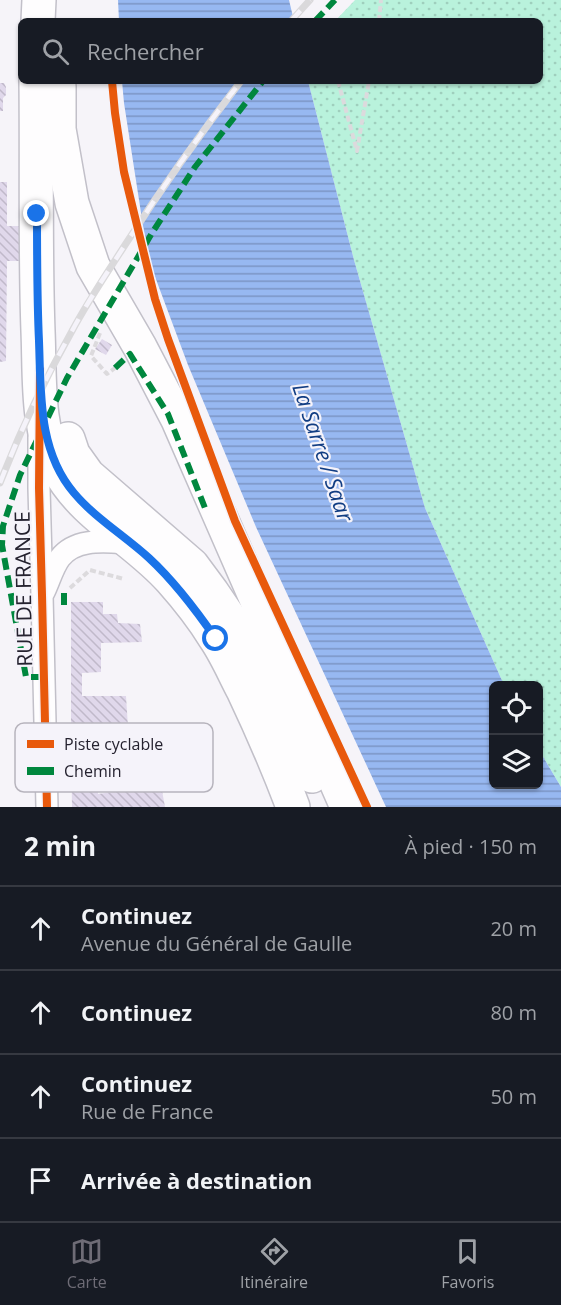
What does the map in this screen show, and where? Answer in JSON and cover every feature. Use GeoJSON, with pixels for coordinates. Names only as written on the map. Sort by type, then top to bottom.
{"type":"FeatureCollection","features":[{"type":"Feature","properties":{"kind":"main road"},"geometry":{"type":"LineString","coordinates":[[38,18],[39,0]]}},
{"type":"Feature","properties":{"kind":"main road"},"geometry":{"type":"LineString","coordinates":[[58,0],[59,18]]}},
{"type":"Feature","properties":{"kind":"main road","name":"RUE DE FRANCE"},"geometry":{"type":"LineString","coordinates":[[36,84],[37,288],[40,370]]}},
{"type":"Feature","properties":{"kind":"main road"},"geometry":{"type":"LineString","coordinates":[[59,84],[59,129],[72,203],[93,266],[140,347],[178,420],[347,807]]}},
{"type":"Feature","properties":{"kind":"main road"},"geometry":{"type":"LineString","coordinates":[[59,129],[52,166],[55,355],[57,393],[64,430],[73,454],[88,475],[192,565],[212,592],[231,620],[328,807]]}},
{"type":"Feature","properties":{"kind":"main road"},"geometry":{"type":"LineString","coordinates":[[40,370],[42,414],[48,445],[58,469],[72,492],[148,557],[194,607],[232,668],[257,720],[293,807]]}},
{"type":"Feature","properties":{"kind":"street","name":"RUE DE FRANCE"},"geometry":{"type":"LineString","coordinates":[[40,370],[39,488],[44,723]]}},
{"type":"Feature","properties":{"kind":"street"},"geometry":{"type":"LineString","coordinates":[[42,595],[60,558],[74,546],[88,543],[131,543]]}},
{"type":"Feature","properties":{"kind":"street","name":"RUE DE FRANCE"},"geometry":{"type":"LineString","coordinates":[[46,792],[46,807]]}},
{"type":"Feature","properties":{"kind":"path"},"geometry":{"type":"LineString","coordinates":[[379,18],[381,0]]}},
{"type":"Feature","properties":{"kind":"path"},"geometry":{"type":"LineString","coordinates":[[339,84],[357,151],[368,84]]}},
{"type":"Feature","properties":{"kind":"path"},"geometry":{"type":"LineString","coordinates":[[91,356],[107,374],[115,368]]}},
{"type":"Feature","properties":{"kind":"path"},"geometry":{"type":"LineString","coordinates":[[64,593],[90,570],[124,579]]}},
{"type":"Feature","properties":{"kind":"green space"},"geometry":{"type":"Polygon","coordinates":[[[355,0],[561,0],[561,787],[543,757],[543,681],[502,681],[425,508],[354,260],[309,84],[543,84],[543,18],[338,18],[355,0]]]}},
{"type":"Feature","properties":{"kind":"water"},"geometry":{"type":"Polygon","coordinates":[[[118,0],[289,0],[293,18],[119,18],[118,0]]]}},
{"type":"Feature","properties":{"kind":"water","name":"La Sarre / Saar"},"geometry":{"type":"Polygon","coordinates":[[[122,84],[309,84],[354,260],[425,508],[502,681],[489,681],[489,789],[543,789],[543,757],[561,787],[561,807],[386,807],[256,527],[188,365],[148,258],[122,84]]]}},
{"type":"Feature","properties":{"kind":"building"},"geometry":{"type":"Polygon","coordinates":[[[0,83],[4,83],[6,87],[3,111],[0,111],[0,83]]]}},
{"type":"Feature","properties":{"kind":"building"},"geometry":{"type":"Polygon","coordinates":[[[0,182],[7,182],[7,226],[22,226],[22,261],[7,261],[6,361],[0,362],[0,182]]]}},
{"type":"Feature","properties":{"kind":"building"},"geometry":{"type":"Polygon","coordinates":[[[102,339],[112,345],[106,355],[95,349],[102,339]]]}},
{"type":"Feature","properties":{"kind":"building"},"geometry":{"type":"Polygon","coordinates":[[[71,602],[103,602],[103,614],[117,614],[118,623],[140,624],[142,642],[101,643],[101,672],[82,673],[82,696],[126,696],[128,723],[71,723],[71,602]]]}},
{"type":"Feature","properties":{"kind":"building"},"geometry":{"type":"Polygon","coordinates":[[[72,792],[98,792],[98,794],[162,792],[165,807],[72,807],[72,792]]]}},
{"type":"Feature","properties":{"kind":"railway"},"geometry":{"type":"LineString","coordinates":[[294,18],[310,0]]}},
{"type":"Feature","properties":{"kind":"railway"},"geometry":{"type":"LineString","coordinates":[[0,483],[33,406],[84,309],[167,182],[239,84]]}},
{"type":"Feature","properties":{"kind":"marked path"},"geometry":{"type":"LineString","coordinates":[[318,18],[335,0]]}},
{"type":"Feature","properties":{"kind":"marked path"},"geometry":{"type":"LineString","coordinates":[[43,677],[26,677],[2,545],[3,526],[20,475],[67,378],[152,233],[195,167],[261,84]]}},
{"type":"Feature","properties":{"kind":"marked path"},"geometry":{"type":"LineString","coordinates":[[115,368],[130,354],[168,414],[205,508]]}},
{"type":"Feature","properties":{"kind":"marked path"},"geometry":{"type":"LineString","coordinates":[[64,593],[64,610]]}},
{"type":"Feature","properties":{"kind":"cycle path"},"geometry":{"type":"LineString","coordinates":[[112,84],[124,172],[155,299],[168,339],[235,521],[367,807]]}},
{"type":"Feature","properties":{"kind":"cycle path"},"geometry":{"type":"LineString","coordinates":[[40,370],[39,488],[45,723]]}},
{"type":"Feature","properties":{"kind":"cycle path"},"geometry":{"type":"LineString","coordinates":[[47,792],[47,807]]}},
{"type":"Feature","properties":{"kind":"route"},"geometry":{"type":"LineString","coordinates":[[37,214],[37,299],[42,414],[48,445],[58,469],[72,492],[148,557],[170,579],[194,607],[216,639]]}}]}
